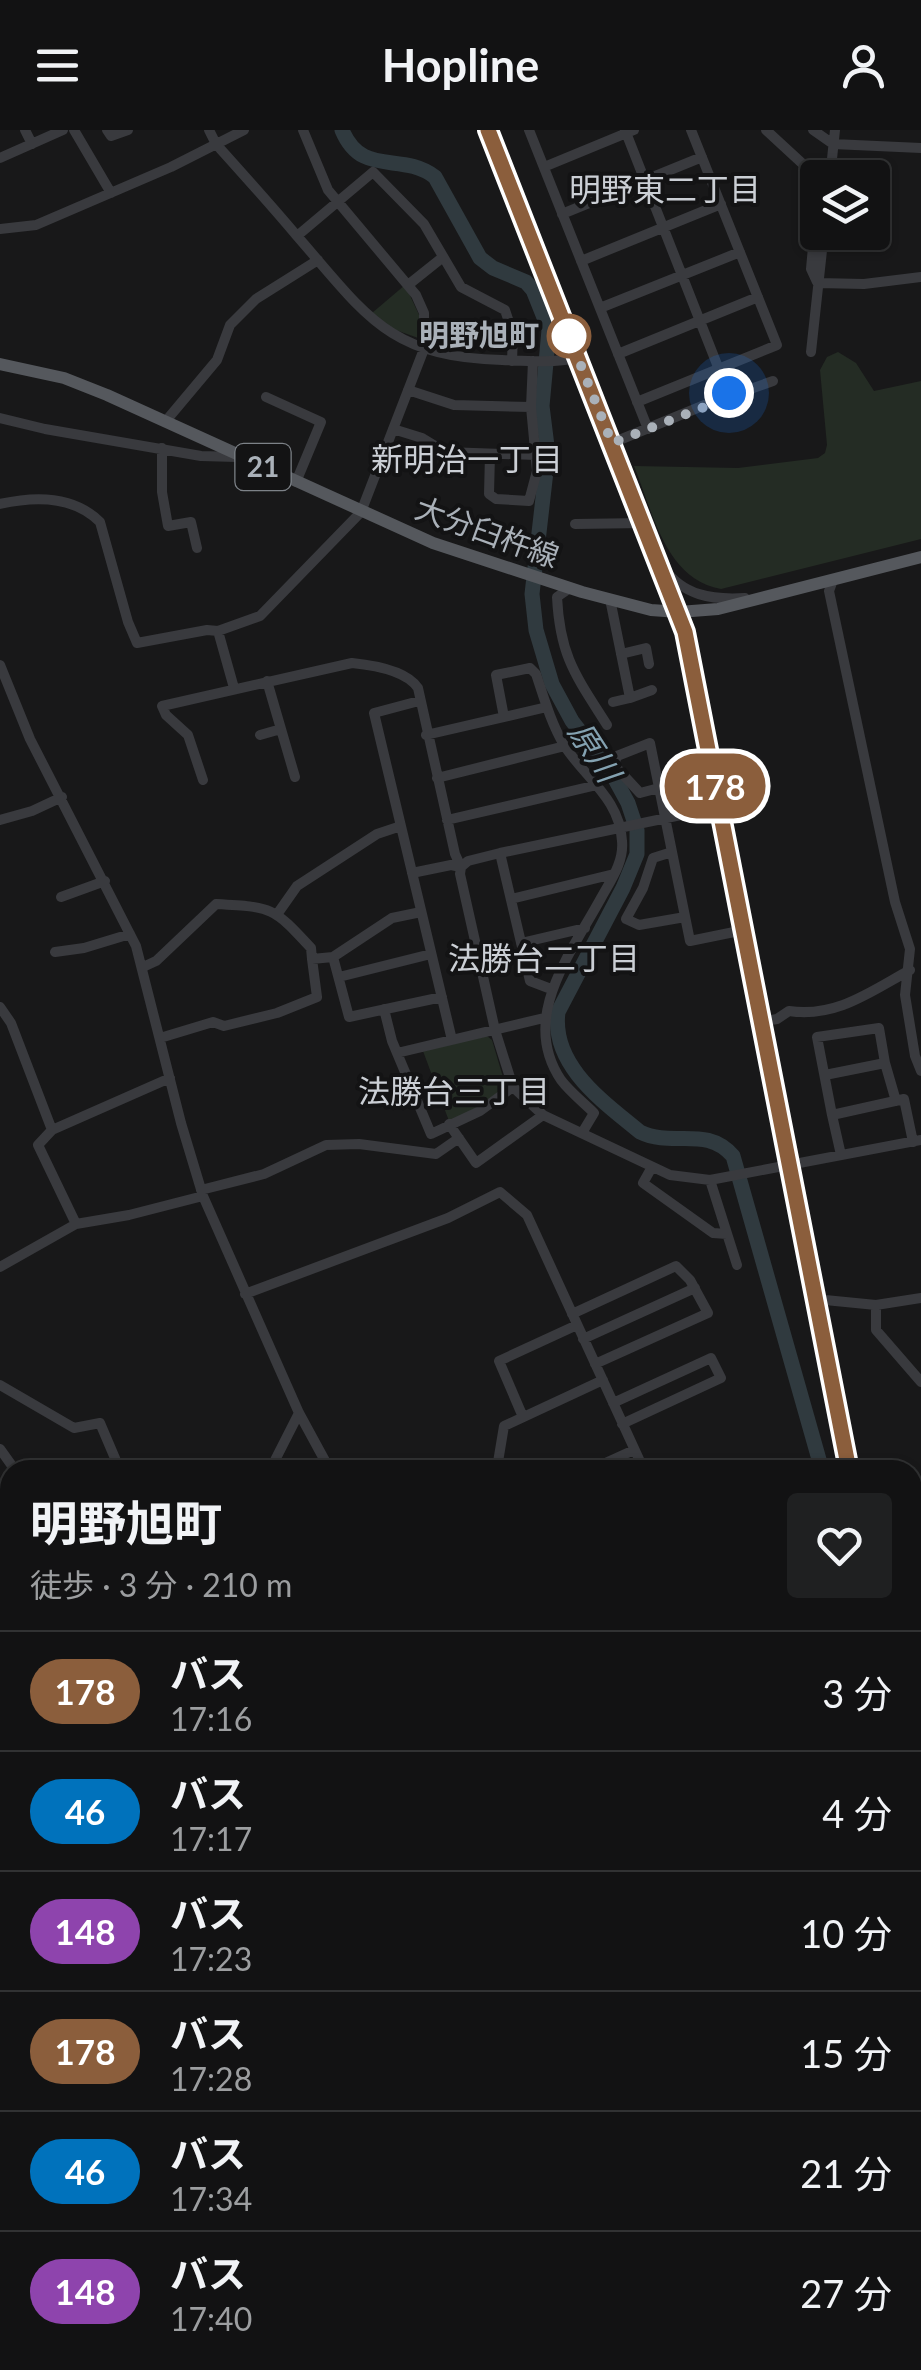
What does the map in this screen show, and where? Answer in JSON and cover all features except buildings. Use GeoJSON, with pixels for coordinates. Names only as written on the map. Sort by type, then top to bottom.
{"type":"FeatureCollection","features":[{"type":"Feature","properties":{"kind":"main road"},"geometry":{"type":"LineString","coordinates":[[492,132],[679,612],[847,1460]]}},
{"type":"Feature","properties":{"kind":"main road","name":"大分臼杵線"},"geometry":{"type":"LineString","coordinates":[[0,364],[64,378],[433,543],[651,610],[718,609],[921,557]]}},
{"type":"Feature","properties":{"kind":"street"},"geometry":{"type":"LineString","coordinates":[[26,130],[32,144]]}},
{"type":"Feature","properties":{"kind":"street"},"geometry":{"type":"LineString","coordinates":[[0,158],[63,130]]}},
{"type":"Feature","properties":{"kind":"street"},"geometry":{"type":"LineString","coordinates":[[74,130],[111,193]]}},
{"type":"Feature","properties":{"kind":"street"},"geometry":{"type":"LineString","coordinates":[[107,130],[111,136],[128,130]]}},
{"type":"Feature","properties":{"kind":"street"},"geometry":{"type":"LineString","coordinates":[[209,130],[216,144],[354,304],[383,329],[424,350],[465,359],[556,363],[578,358]]}},
{"type":"Feature","properties":{"kind":"street"},"geometry":{"type":"LineString","coordinates":[[0,227],[36,225],[244,130]]}},
{"type":"Feature","properties":{"kind":"street"},"geometry":{"type":"LineString","coordinates":[[0,504],[64,501],[80,505],[100,522],[137,643],[218,631],[260,616],[361,512],[424,350],[424,313],[408,284],[337,202],[323,180],[303,130]]}},
{"type":"Feature","properties":{"kind":"street"},"geometry":{"type":"LineString","coordinates":[[529,130],[648,429]]}},
{"type":"Feature","properties":{"kind":"street"},"geometry":{"type":"LineString","coordinates":[[638,402],[777,345],[691,130]]}},
{"type":"Feature","properties":{"kind":"street"},"geometry":{"type":"LineString","coordinates":[[766,130],[800,161]]}},
{"type":"Feature","properties":{"kind":"street"},"geometry":{"type":"LineString","coordinates":[[812,130],[833,144],[895,150],[921,148]]}},
{"type":"Feature","properties":{"kind":"street"},"geometry":{"type":"LineString","coordinates":[[832,160],[835,130]]}},
{"type":"Feature","properties":{"kind":"street"},"geometry":{"type":"LineString","coordinates":[[544,167],[628,131],[728,397]]}},
{"type":"Feature","properties":{"kind":"street"},"geometry":{"type":"LineString","coordinates":[[562,214],[702,157]]}},
{"type":"Feature","properties":{"kind":"street"},"geometry":{"type":"LineString","coordinates":[[297,236],[373,172],[424,224],[465,291],[504,310],[513,334],[512,361]]}},
{"type":"Feature","properties":{"kind":"street"},"geometry":{"type":"LineString","coordinates":[[581,261],[720,204]]}},
{"type":"Feature","properties":{"kind":"street"},"geometry":{"type":"LineString","coordinates":[[813,250],[811,269],[818,283]]}},
{"type":"Feature","properties":{"kind":"street"},"geometry":{"type":"LineString","coordinates":[[811,352],[822,250]]}},
{"type":"Feature","properties":{"kind":"street"},"geometry":{"type":"LineString","coordinates":[[600,308],[740,252]]}},
{"type":"Feature","properties":{"kind":"street"},"geometry":{"type":"LineString","coordinates":[[408,284],[443,257]]}},
{"type":"Feature","properties":{"kind":"street"},"geometry":{"type":"LineString","coordinates":[[165,422],[217,360],[230,325],[256,299],[318,260]]}},
{"type":"Feature","properties":{"kind":"street"},"geometry":{"type":"LineString","coordinates":[[818,283],[864,284],[921,277]]}},
{"type":"Feature","properties":{"kind":"street"},"geometry":{"type":"LineString","coordinates":[[618,354],[758,298]]}},
{"type":"Feature","properties":{"kind":"street"},"geometry":{"type":"LineString","coordinates":[[490,454],[490,494],[496,499],[529,501],[537,477],[530,407],[534,361]]}},
{"type":"Feature","properties":{"kind":"street"},"geometry":{"type":"LineString","coordinates":[[612,443],[773,381]]}},
{"type":"Feature","properties":{"kind":"street"},"geometry":{"type":"LineString","coordinates":[[408,390],[454,406],[530,407]]}},
{"type":"Feature","properties":{"kind":"street"},"geometry":{"type":"LineString","coordinates":[[266,396],[321,422],[296,482]]}},
{"type":"Feature","properties":{"kind":"street"},"geometry":{"type":"LineString","coordinates":[[0,418],[45,430],[201,456],[244,458]]}},
{"type":"Feature","properties":{"kind":"street"},"geometry":{"type":"LineString","coordinates":[[393,429],[422,438],[445,452],[536,455]]}},
{"type":"Feature","properties":{"kind":"street"},"geometry":{"type":"LineString","coordinates":[[162,448],[162,492],[168,526],[191,522],[197,548]]}},
{"type":"Feature","properties":{"kind":"street"},"geometry":{"type":"LineString","coordinates":[[575,524],[644,523]]}},
{"type":"Feature","properties":{"kind":"street"},"geometry":{"type":"LineString","coordinates":[[657,558],[676,582],[699,596],[720,599],[778,595]]}},
{"type":"Feature","properties":{"kind":"street"},"geometry":{"type":"LineString","coordinates":[[832,580],[830,591],[894,902],[916,946],[905,994],[921,1071]]}},
{"type":"Feature","properties":{"kind":"street"},"geometry":{"type":"LineString","coordinates":[[570,588],[557,598],[559,635],[568,660],[607,725]]}},
{"type":"Feature","properties":{"kind":"street"},"geometry":{"type":"LineString","coordinates":[[610,599],[630,698]]}},
{"type":"Feature","properties":{"kind":"street"},"geometry":{"type":"LineString","coordinates":[[218,631],[234,688]]}},
{"type":"Feature","properties":{"kind":"street"},"geometry":{"type":"LineString","coordinates":[[621,654],[646,648],[649,664]]}},
{"type":"Feature","properties":{"kind":"street"},"geometry":{"type":"LineString","coordinates":[[202,780],[188,735],[166,715],[162,706],[352,663],[412,680],[513,1087],[543,1115],[652,1167],[687,1179],[710,1180],[917,1141],[904,1100],[832,1115]]}},
{"type":"Feature","properties":{"kind":"street"},"geometry":{"type":"LineString","coordinates":[[0,665],[30,739],[130,934],[202,1193],[244,1294],[325,1460]]}},
{"type":"Feature","properties":{"kind":"street"},"geometry":{"type":"LineString","coordinates":[[504,717],[496,675],[530,668],[536,674],[565,746],[611,803],[623,825],[622,851],[614,874],[551,990],[544,1018],[550,1058],[562,1081],[594,1113],[582,1133]]}},
{"type":"Feature","properties":{"kind":"street"},"geometry":{"type":"LineString","coordinates":[[268,681],[294,773],[310,766]]}},
{"type":"Feature","properties":{"kind":"street"},"geometry":{"type":"LineString","coordinates":[[613,702],[652,690]]}},
{"type":"Feature","properties":{"kind":"street"},"geometry":{"type":"LineString","coordinates":[[419,701],[374,713],[452,1040]]}},
{"type":"Feature","properties":{"kind":"street"},"geometry":{"type":"LineString","coordinates":[[426,734],[548,707]]}},
{"type":"Feature","properties":{"kind":"street"},"geometry":{"type":"LineString","coordinates":[[260,735],[280,730]]}},
{"type":"Feature","properties":{"kind":"street"},"geometry":{"type":"LineString","coordinates":[[659,788],[640,793],[614,765],[617,756],[650,743],[690,940],[744,930]]}},
{"type":"Feature","properties":{"kind":"street"},"geometry":{"type":"LineString","coordinates":[[436,778],[565,746]]}},
{"type":"Feature","properties":{"kind":"street"},"geometry":{"type":"LineString","coordinates":[[447,820],[597,785]]}},
{"type":"Feature","properties":{"kind":"street"},"geometry":{"type":"LineString","coordinates":[[0,820],[32,811],[62,796]]}},
{"type":"Feature","properties":{"kind":"street"},"geometry":{"type":"LineString","coordinates":[[461,867],[468,861],[500,853],[718,807]]}},
{"type":"Feature","properties":{"kind":"street"},"geometry":{"type":"LineString","coordinates":[[278,913],[297,886],[377,834],[401,826]]}},
{"type":"Feature","properties":{"kind":"street"},"geometry":{"type":"LineString","coordinates":[[672,852],[652,858],[643,888],[626,919],[639,925],[686,916]]}},
{"type":"Feature","properties":{"kind":"street"},"geometry":{"type":"LineString","coordinates":[[500,853],[530,980],[551,990]]}},
{"type":"Feature","properties":{"kind":"street"},"geometry":{"type":"LineString","coordinates":[[412,873],[450,864],[461,867]]}},
{"type":"Feature","properties":{"kind":"street"},"geometry":{"type":"LineString","coordinates":[[511,899],[614,874]]}},
{"type":"Feature","properties":{"kind":"street"},"geometry":{"type":"LineString","coordinates":[[61,897],[105,881]]}},
{"type":"Feature","properties":{"kind":"street"},"geometry":{"type":"LineString","coordinates":[[142,968],[156,961],[216,904],[252,906],[278,913],[311,948],[317,997],[277,1013],[224,1026],[213,1022],[160,1038]]}},
{"type":"Feature","properties":{"kind":"street"},"geometry":{"type":"LineString","coordinates":[[312,959],[334,957],[392,918],[422,912]]}},
{"type":"Feature","properties":{"kind":"street"},"geometry":{"type":"LineString","coordinates":[[522,943],[584,928]]}},
{"type":"Feature","properties":{"kind":"street"},"geometry":{"type":"LineString","coordinates":[[55,952],[130,934]]}},
{"type":"Feature","properties":{"kind":"street"},"geometry":{"type":"LineString","coordinates":[[338,977],[432,954]]}},
{"type":"Feature","properties":{"kind":"street"},"geometry":{"type":"LineString","coordinates":[[334,957],[348,1017],[442,997]]}},
{"type":"Feature","properties":{"kind":"street"},"geometry":{"type":"LineString","coordinates":[[760,1022],[777,1019],[789,1011],[810,1014],[842,1008],[910,970]]}},
{"type":"Feature","properties":{"kind":"street"},"geometry":{"type":"LineString","coordinates":[[0,1006],[11,1023],[52,1130]]}},
{"type":"Feature","properties":{"kind":"street"},"geometry":{"type":"LineString","coordinates":[[384,1010],[431,1134],[480,1110],[513,1087]]}},
{"type":"Feature","properties":{"kind":"street"},"geometry":{"type":"LineString","coordinates":[[908,1015],[921,1010]]}},
{"type":"Feature","properties":{"kind":"street"},"geometry":{"type":"LineString","coordinates":[[398,1053],[544,1018]]}},
{"type":"Feature","properties":{"kind":"street"},"geometry":{"type":"LineString","coordinates":[[841,1155],[818,1037],[879,1028],[896,1101]]}},
{"type":"Feature","properties":{"kind":"street"},"geometry":{"type":"LineString","coordinates":[[824,1075],[885,1063]]}},
{"type":"Feature","properties":{"kind":"street"},"geometry":{"type":"LineString","coordinates":[[76,1224],[38,1145],[52,1130],[170,1078]]}},
{"type":"Feature","properties":{"kind":"street"},"geometry":{"type":"LineString","coordinates":[[449,1124],[476,1162],[543,1115]]}},
{"type":"Feature","properties":{"kind":"street"},"geometry":{"type":"LineString","coordinates":[[0,1267],[76,1224],[129,1215],[264,1174],[326,1145],[359,1144],[436,1154],[459,1138]]}},
{"type":"Feature","properties":{"kind":"street"},"geometry":{"type":"LineString","coordinates":[[652,1167],[642,1184],[714,1233],[727,1234]]}},
{"type":"Feature","properties":{"kind":"street"},"geometry":{"type":"LineString","coordinates":[[710,1180],[737,1265]]}},
{"type":"Feature","properties":{"kind":"street"},"geometry":{"type":"LineString","coordinates":[[244,1294],[448,1218],[500,1192],[526,1215],[639,1460]]}},
{"type":"Feature","properties":{"kind":"street"},"geometry":{"type":"LineString","coordinates":[[524,1418],[499,1361],[676,1266],[708,1313],[595,1364]]}},
{"type":"Feature","properties":{"kind":"street"},"geometry":{"type":"LineString","coordinates":[[584,1339],[694,1288]]}},
{"type":"Feature","properties":{"kind":"street"},"geometry":{"type":"LineString","coordinates":[[815,1299],[876,1305],[921,1298]]}},
{"type":"Feature","properties":{"kind":"street"},"geometry":{"type":"LineString","coordinates":[[876,1305],[876,1330],[921,1382]]}},
{"type":"Feature","properties":{"kind":"street"},"geometry":{"type":"LineString","coordinates":[[613,1403],[711,1358],[720,1378],[622,1424]]}},
{"type":"Feature","properties":{"kind":"street"},"geometry":{"type":"LineString","coordinates":[[498,1460],[504,1426],[602,1380]]}},
{"type":"Feature","properties":{"kind":"street"},"geometry":{"type":"LineString","coordinates":[[0,1385],[74,1428],[100,1424],[116,1460]]}},
{"type":"Feature","properties":{"kind":"street"},"geometry":{"type":"LineString","coordinates":[[275,1460],[299,1413]]}},
{"type":"Feature","properties":{"kind":"street"},"geometry":{"type":"LineString","coordinates":[[612,1460],[634,1450]]}},
{"type":"Feature","properties":{"kind":"shaded area"},"geometry":{"type":"Polygon","coordinates":[[[405,285],[421,319],[421,339],[393,329],[372,313],[405,285]]]}},
{"type":"Feature","properties":{"kind":"shaded area"},"geometry":{"type":"Polygon","coordinates":[[[838,352],[856,363],[874,391],[921,381],[921,539],[721,589],[702,583],[686,572],[664,541],[634,466],[738,468],[818,458],[827,445],[820,370],[827,357],[838,352]]]}},
{"type":"Feature","properties":{"kind":"shaded area"},"geometry":{"type":"Polygon","coordinates":[[[487,1036],[492,1040],[505,1084],[488,1102],[449,1121],[423,1051],[487,1036]]]}},
{"type":"Feature","properties":{"kind":"waterway","name":"原川"},"geometry":{"type":"LineString","coordinates":[[342,130],[360,154],[409,165],[435,177],[480,258],[526,282],[549,330],[542,406],[548,454],[532,594],[536,630],[552,684],[572,721],[610,770],[637,830],[637,854],[558,1012],[558,1031],[571,1066],[583,1081],[640,1132],[712,1141],[733,1156],[819,1460]]}},
{"type":"Feature","properties":{"kind":"bus line","name":"178"},"geometry":{"type":"LineString","coordinates":[[488,130],[685,632],[847,1460]]}},
{"type":"Feature","properties":{"kind":"place","name":"明野旭町"},"geometry":{"type":"Point","coordinates":[569,336]}},
{"type":"Feature","properties":{"kind":"district","name":"明野東二丁目"},"geometry":{"type":"Point","coordinates":[665,190]}},
{"type":"Feature","properties":{"kind":"district","name":"新明治一丁目"},"geometry":{"type":"Point","coordinates":[467,460]}},
{"type":"Feature","properties":{"kind":"district","name":"法勝台二丁目"},"geometry":{"type":"Point","coordinates":[544,959]}},
{"type":"Feature","properties":{"kind":"district","name":"法勝台三丁目"},"geometry":{"type":"Point","coordinates":[454,1092]}},
{"type":"Feature","properties":{"kind":"route"},"geometry":{"type":"LineString","coordinates":[[569,336],[565,326],[612,443],[725,399],[729,393]]}}]}
